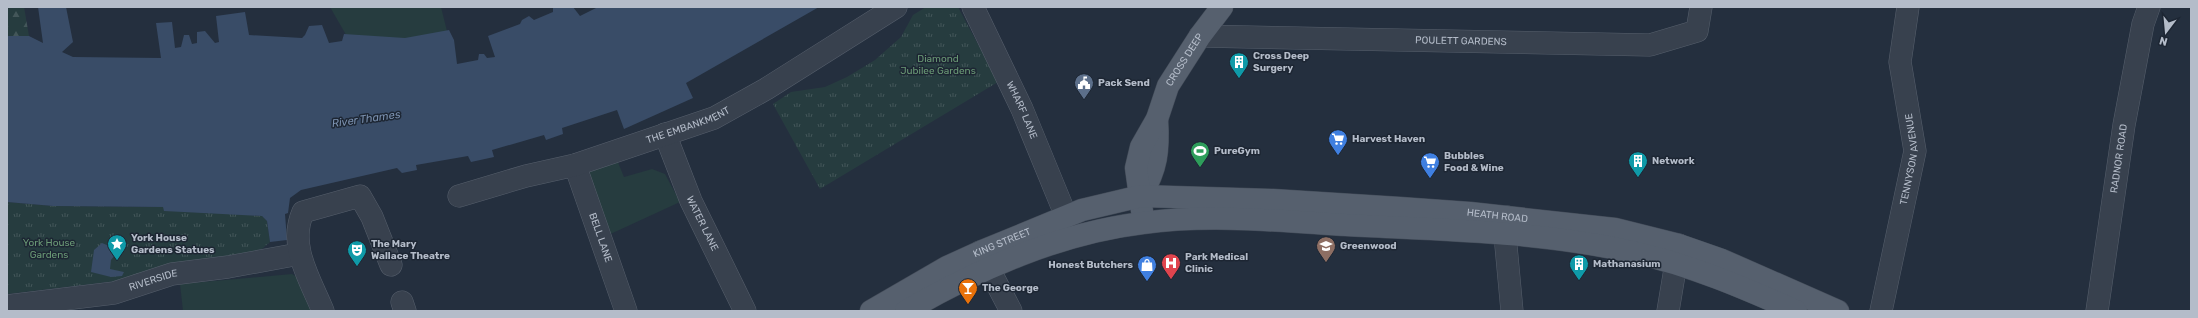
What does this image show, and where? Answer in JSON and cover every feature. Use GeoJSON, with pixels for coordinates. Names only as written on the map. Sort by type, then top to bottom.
{"type":"FeatureCollection","features":[{"type":"Feature","properties":{"kind":"main road","name":"CROSS DEEP"},"geometry":{"type":"LineString","coordinates":[[1141,196],[1151,179],[1158,153],[1157,119],[1168,86],[1200,36],[1222,7]]}},
{"type":"Feature","properties":{"kind":"main road","name":"KING STREET"},"geometry":{"type":"LineString","coordinates":[[906,311],[985,260],[1066,216],[1110,202],[1141,196]]}},
{"type":"Feature","properties":{"kind":"main road"},"geometry":{"type":"LineString","coordinates":[[1141,196],[1143,222]]}},
{"type":"Feature","properties":{"kind":"main road","name":"HEATH ROAD"},"geometry":{"type":"LineString","coordinates":[[1141,196],[1272,200],[1507,226],[1568,241],[1635,252],[1677,254],[1722,260],[1838,311]]}},
{"type":"Feature","properties":{"kind":"main road","name":"HEATH ROAD"},"geometry":{"type":"LineString","coordinates":[[1143,222],[1196,219],[1507,226]]}},
{"type":"Feature","properties":{"kind":"main road","name":"KING STREET"},"geometry":{"type":"LineString","coordinates":[[871,311],[942,270],[1143,222]]}},
{"type":"Feature","properties":{"kind":"main road","name":"HEATH ROAD"},"geometry":{"type":"LineString","coordinates":[[1677,254],[1743,288],[1796,311]]}},
{"type":"Feature","properties":{"kind":"street","name":"THE EMBANKMENT"},"geometry":{"type":"LineString","coordinates":[[458,196],[526,176],[574,165],[714,118],[766,89],[896,7]]}},
{"type":"Feature","properties":{"kind":"street","name":"WHARF LANE"},"geometry":{"type":"LineString","coordinates":[[973,7],[1022,110],[1066,216]]}},
{"type":"Feature","properties":{"kind":"street","name":"POULETT GARDENS"},"geometry":{"type":"LineString","coordinates":[[1200,36],[1650,45],[1697,31],[1701,7]]}},
{"type":"Feature","properties":{"kind":"street","name":"TENNYSON AVENUE"},"geometry":{"type":"LineString","coordinates":[[1881,311],[1915,151],[1900,62],[1908,7]]}},
{"type":"Feature","properties":{"kind":"street","name":"RADNOR ROAD"},"geometry":{"type":"LineString","coordinates":[[2097,311],[2124,125],[2143,24],[2149,7]]}},
{"type":"Feature","properties":{"kind":"street","name":"WATER LANE"},"geometry":{"type":"LineString","coordinates":[[665,134],[691,201],[745,311]]}},
{"type":"Feature","properties":{"kind":"street","name":"BELL LANE"},"geometry":{"type":"LineString","coordinates":[[574,165],[626,311]]}},
{"type":"Feature","properties":{"kind":"street"},"geometry":{"type":"LineString","coordinates":[[323,311],[299,254],[298,229],[304,212],[360,196],[372,217],[391,265]]}},
{"type":"Feature","properties":{"kind":"street"},"geometry":{"type":"LineString","coordinates":[[1507,226],[1512,311]]}},
{"type":"Feature","properties":{"kind":"street","name":"RIVERSIDE"},"geometry":{"type":"LineString","coordinates":[[7,306],[114,293],[172,274],[228,267],[299,254]]}},
{"type":"Feature","properties":{"kind":"street"},"geometry":{"type":"LineString","coordinates":[[1668,311],[1677,254]]}},
{"type":"Feature","properties":{"kind":"street"},"geometry":{"type":"LineString","coordinates":[[985,260],[1011,311]]}},
{"type":"Feature","properties":{"kind":"green space"},"geometry":{"type":"Polygon","coordinates":[[[7,7],[24,7],[29,36],[7,36],[7,7]]]}},
{"type":"Feature","properties":{"kind":"green space"},"geometry":{"type":"Polygon","coordinates":[[[330,7],[441,7],[455,63],[360,59],[330,7]]]}},
{"type":"Feature","properties":{"kind":"green space","name":"Diamond Jubilee Gardens"},"geometry":{"type":"Polygon","coordinates":[[[926,7],[958,7],[998,82],[820,189],[773,104],[791,92],[825,87],[847,77],[875,60],[901,37],[913,15],[926,7]]]}},
{"type":"Feature","properties":{"kind":"green space"},"geometry":{"type":"Polygon","coordinates":[[[617,160],[624,177],[652,169],[665,174],[680,202],[604,237],[583,170],[617,160]]]}},
{"type":"Feature","properties":{"kind":"green space","name":"York House Gardens"},"geometry":{"type":"Polygon","coordinates":[[[7,202],[53,206],[163,207],[262,216],[267,221],[270,242],[262,249],[125,280],[7,294],[7,202]]]}},
{"type":"Feature","properties":{"kind":"green space"},"geometry":{"type":"Polygon","coordinates":[[[292,274],[305,282],[315,311],[183,311],[180,284],[292,274]]]}},
{"type":"Feature","properties":{"kind":"water","name":"River Thames"},"geometry":{"type":"Polygon","coordinates":[[[38,7],[66,7],[73,42],[62,52],[73,57],[161,58],[156,23],[172,22],[175,48],[181,47],[184,35],[189,35],[192,44],[197,43],[197,32],[205,31],[215,43],[219,42],[216,16],[245,12],[249,35],[302,38],[309,26],[322,25],[329,43],[342,41],[344,34],[405,38],[449,30],[454,40],[457,64],[478,60],[479,54],[484,54],[487,58],[495,57],[488,36],[520,24],[522,20],[529,16],[534,20],[553,12],[553,7],[573,7],[580,16],[598,7],[819,7],[686,83],[693,98],[624,129],[617,110],[562,128],[563,134],[546,140],[544,135],[492,150],[494,157],[471,162],[468,156],[416,165],[417,170],[402,173],[397,168],[301,190],[290,198],[288,213],[285,214],[287,240],[270,242],[267,221],[262,216],[164,211],[163,207],[53,206],[7,202],[7,36],[29,36],[43,43],[38,7]]]}},
{"type":"Feature","properties":{"kind":"water"},"geometry":{"type":"Polygon","coordinates":[[[102,243],[119,250],[111,260],[110,269],[124,272],[122,276],[111,277],[91,272],[94,250],[102,243]]]}},
{"type":"Feature","properties":{"kind":"place","name":"Cross Deep Surgery"},"geometry":{"type":"Point","coordinates":[1239,79]}},
{"type":"Feature","properties":{"kind":"place","name":"Pack Send"},"geometry":{"type":"Point","coordinates":[1084,100]}},
{"type":"Feature","properties":{"kind":"place","name":"Harvest Haven"},"geometry":{"type":"Point","coordinates":[1338,156]}},
{"type":"Feature","properties":{"kind":"place","name":"PureGym"},"geometry":{"type":"Point","coordinates":[1200,168]}},
{"type":"Feature","properties":{"kind":"place","name":"Network"},"geometry":{"type":"Point","coordinates":[1638,178]}},
{"type":"Feature","properties":{"kind":"place","name":"Bubbles Food & Wine"},"geometry":{"type":"Point","coordinates":[1430,179]}},
{"type":"Feature","properties":{"kind":"place","name":"York House Gardens Statues"},"geometry":{"type":"Point","coordinates":[117,261]}},
{"type":"Feature","properties":{"kind":"place","name":"Greenwood"},"geometry":{"type":"Point","coordinates":[1326,263]}},
{"type":"Feature","properties":{"kind":"place","name":"The Mary Wallace Theatre"},"geometry":{"type":"Point","coordinates":[357,267]}},
{"type":"Feature","properties":{"kind":"place","name":"Park Medical Clinic"},"geometry":{"type":"Point","coordinates":[1171,280]}},
{"type":"Feature","properties":{"kind":"place","name":"Mathanasium"},"geometry":{"type":"Point","coordinates":[1579,281]}},
{"type":"Feature","properties":{"kind":"place","name":"Honest Butchers"},"geometry":{"type":"Point","coordinates":[1147,282]}},
{"type":"Feature","properties":{"kind":"place","name":"The George"},"geometry":{"type":"Point","coordinates":[968,305]}}]}
